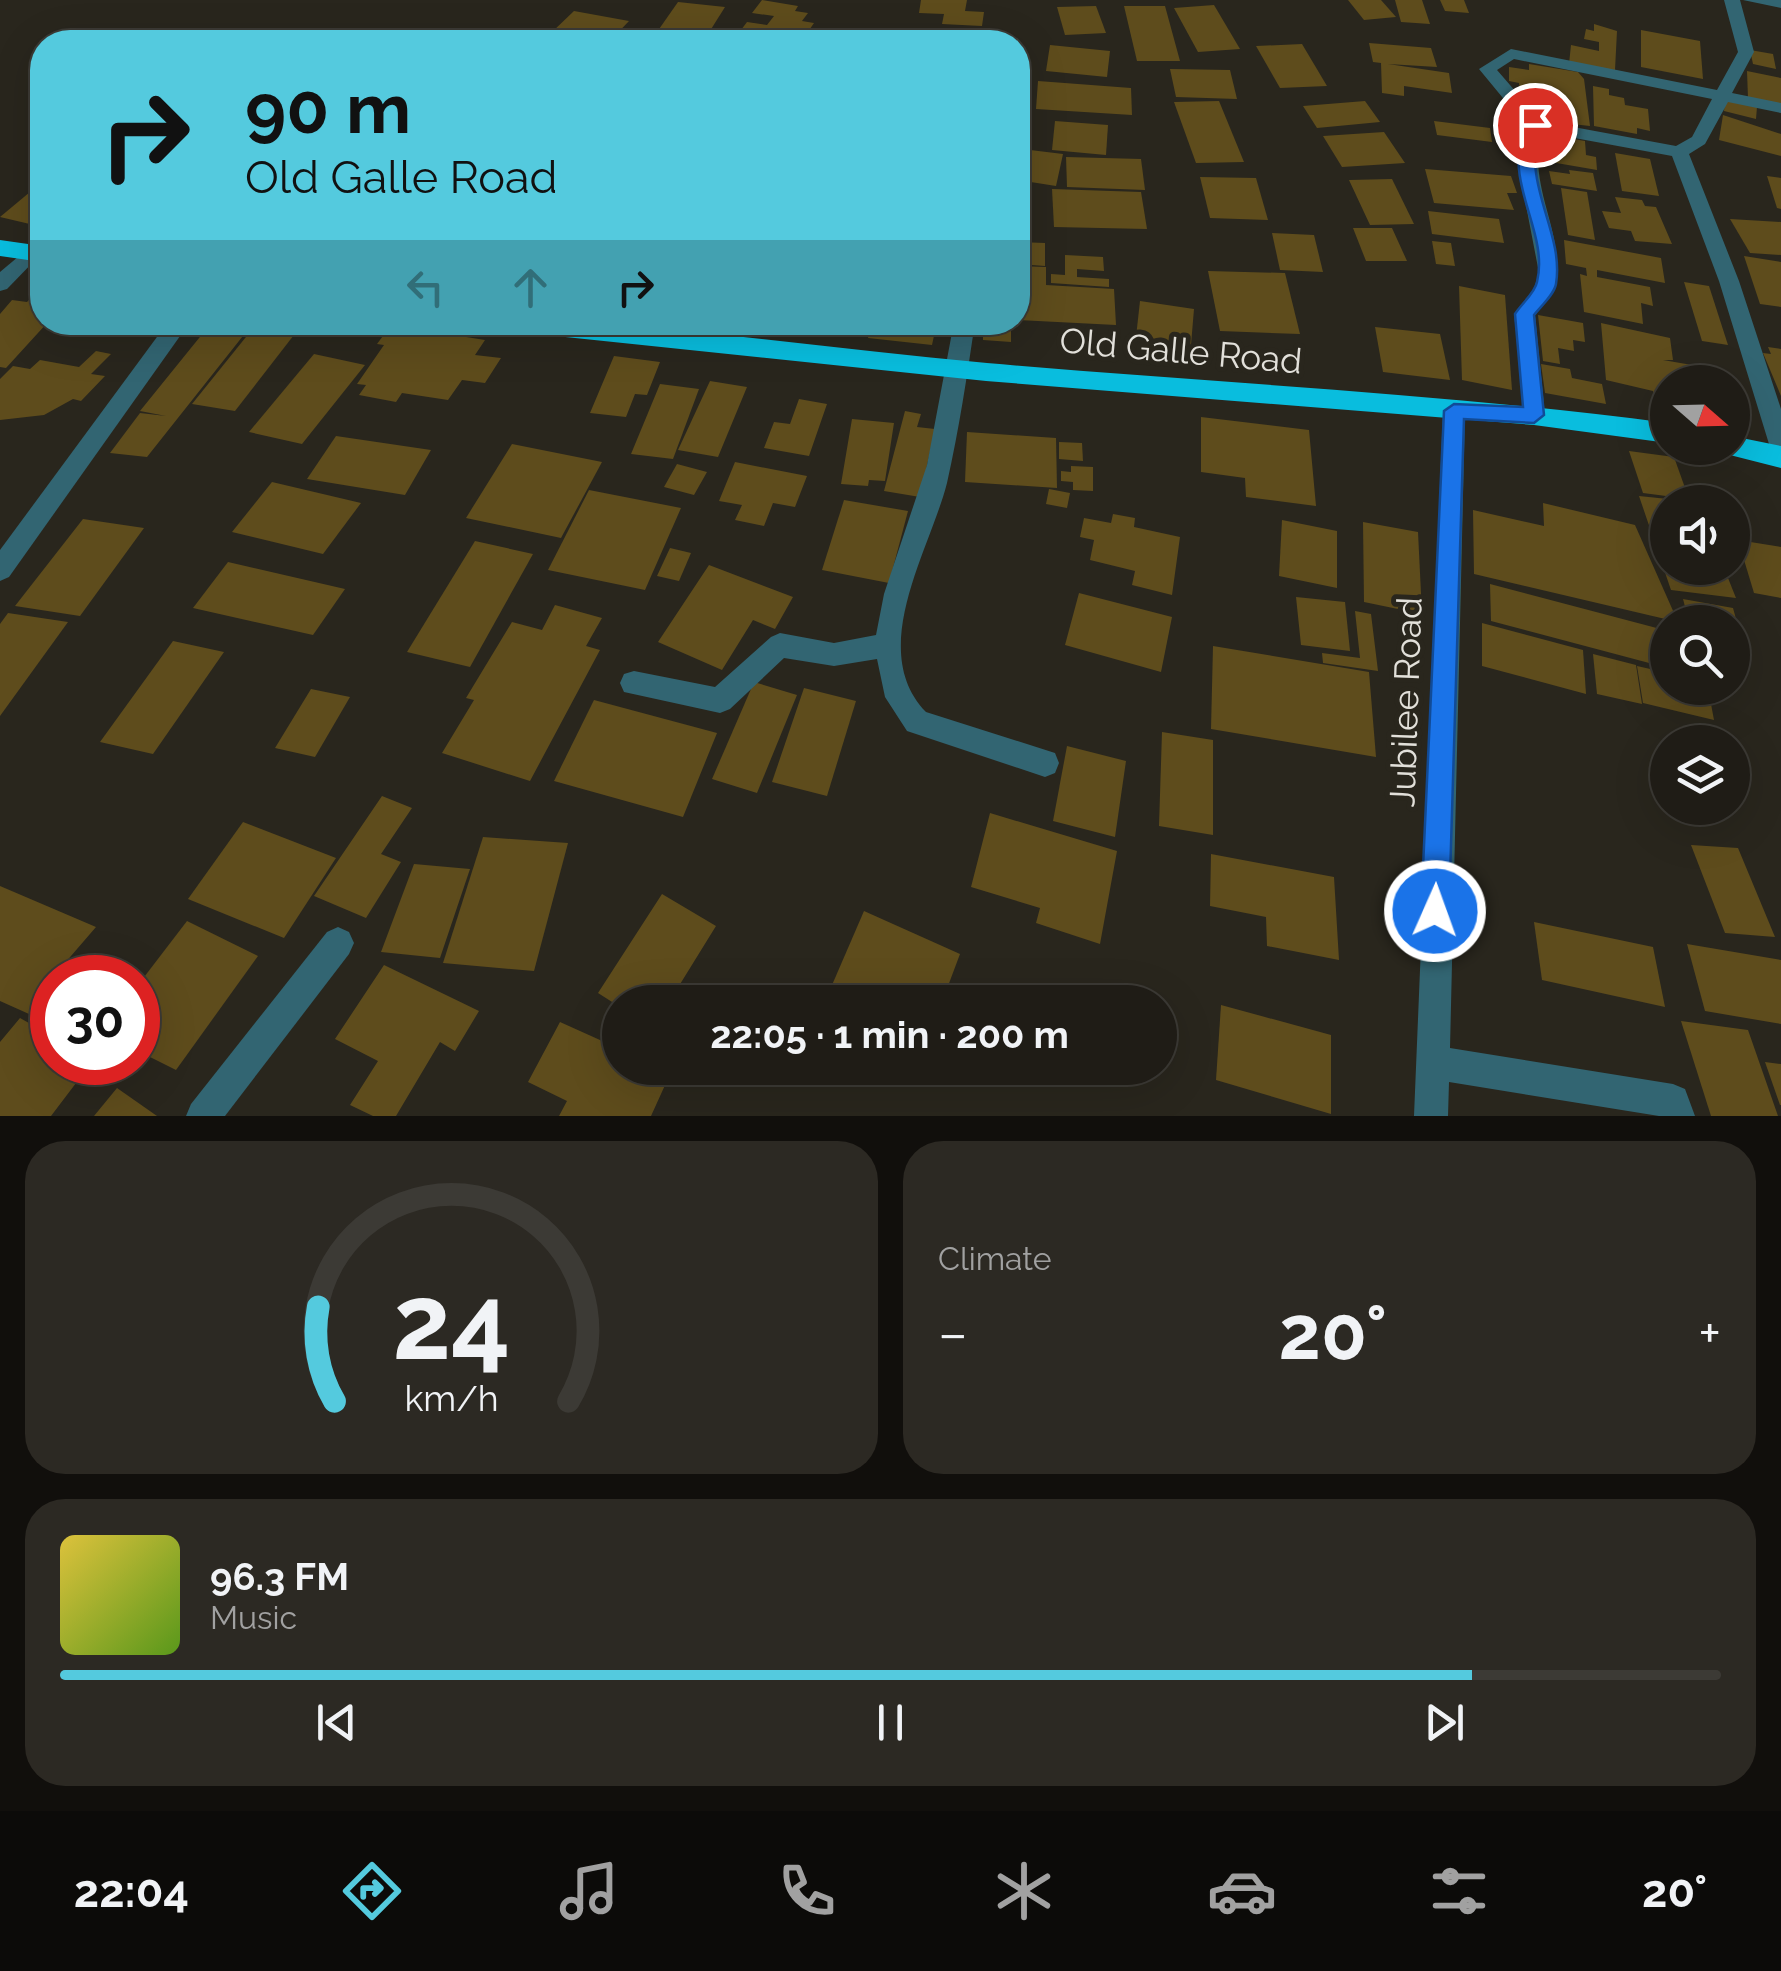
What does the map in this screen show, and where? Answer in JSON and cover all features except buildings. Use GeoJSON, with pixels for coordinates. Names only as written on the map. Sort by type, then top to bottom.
{"type":"FeatureCollection","features":[{"type":"Feature","properties":{"kind":"highway"},"geometry":{"type":"LineString","coordinates":[[0,248],[30,252]]}},
{"type":"Feature","properties":{"kind":"highway","name":"Old Galle Road"},"geometry":{"type":"LineString","coordinates":[[632,335],[958,369],[1534,415],[1650,431]]}},
{"type":"Feature","properties":{"kind":"highway"},"geometry":{"type":"LineString","coordinates":[[1750,450],[1781,457]]}},
{"type":"Feature","properties":{"kind":"street"},"geometry":{"type":"LineString","coordinates":[[1732,0],[1746,52],[1723,98],[1700,140],[1679,152],[1535,125],[1487,69],[1512,54],[1723,98],[1781,108]]}},
{"type":"Feature","properties":{"kind":"street"},"geometry":{"type":"LineString","coordinates":[[1752,0],[1781,4]]}},
{"type":"Feature","properties":{"kind":"street"},"geometry":{"type":"LineString","coordinates":[[1534,415],[1524,314],[1546,287],[1547,248],[1530,201],[1527,142],[1535,125]]}},
{"type":"Feature","properties":{"kind":"street"},"geometry":{"type":"LineString","coordinates":[[1679,152],[1729,281],[1781,444]]}},
{"type":"Feature","properties":{"kind":"street"},"geometry":{"type":"LineString","coordinates":[[0,284],[30,259]]}},
{"type":"Feature","properties":{"kind":"street"},"geometry":{"type":"LineString","coordinates":[[0,570],[171,335]]}},
{"type":"Feature","properties":{"kind":"street"},"geometry":{"type":"LineString","coordinates":[[963,335],[954,406],[928,509],[897,597],[888,642],[903,709],[917,722],[1044,763]]}},
{"type":"Feature","properties":{"kind":"street","name":"Jubilee Road"},"geometry":{"type":"LineString","coordinates":[[1431,1116],[1454,411]]}},
{"type":"Feature","properties":{"kind":"street"},"geometry":{"type":"LineString","coordinates":[[634,682],[720,700],[780,645],[815,657],[846,658],[888,642]]}},
{"type":"Feature","properties":{"kind":"street"},"geometry":{"type":"LineString","coordinates":[[203,1116],[338,943]]}},
{"type":"Feature","properties":{"kind":"street"},"geometry":{"type":"LineString","coordinates":[[1432,1062],[1673,1101],[1678,1116]]}},
{"type":"Feature","properties":{"kind":"route"},"geometry":{"type":"LineString","coordinates":[[1435,911],[1454,411],[1534,415],[1524,314],[1546,287],[1547,248],[1530,201],[1527,142],[1535,125]]}}]}
